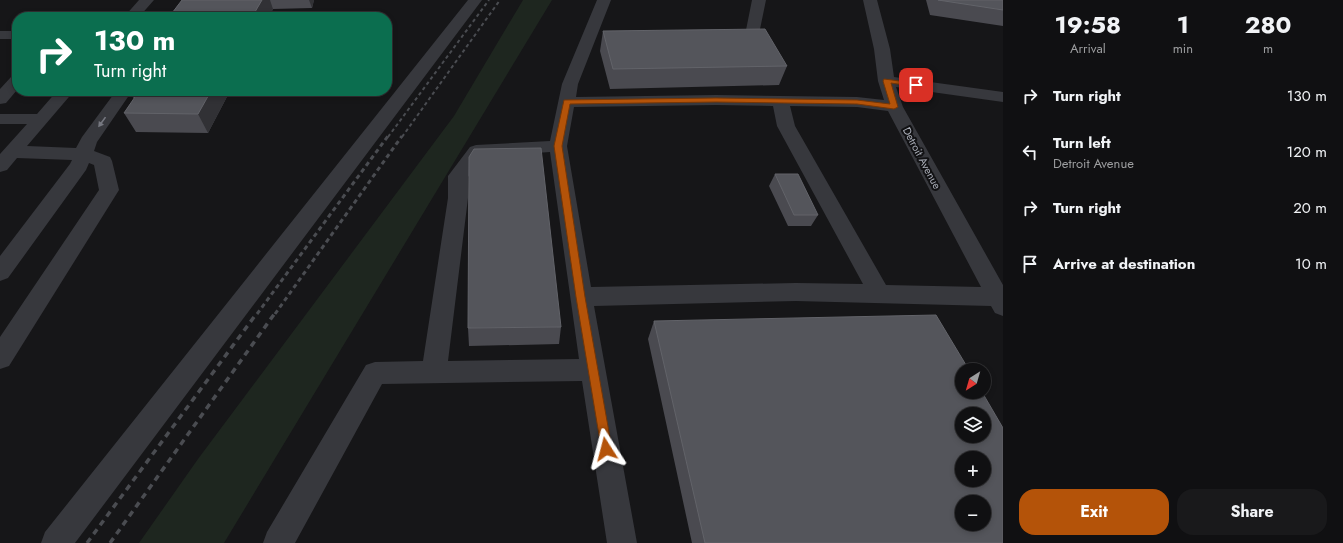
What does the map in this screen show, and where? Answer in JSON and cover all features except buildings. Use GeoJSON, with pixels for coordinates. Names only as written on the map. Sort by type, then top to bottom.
{"type":"FeatureCollection","features":[{"type":"Feature","properties":{"kind":"street"},"geometry":{"type":"LineString","coordinates":[[136,12],[147,0]]}},
{"type":"Feature","properties":{"kind":"street"},"geometry":{"type":"LineString","coordinates":[[56,543],[475,0]]}},
{"type":"Feature","properties":{"kind":"street"},"geometry":{"type":"LineString","coordinates":[[604,0],[594,43],[570,84],[558,146],[580,297],[622,543]]}},
{"type":"Feature","properties":{"kind":"street"},"geometry":{"type":"LineString","coordinates":[[714,36],[752,34],[759,0]]}},
{"type":"Feature","properties":{"kind":"street","name":"Detroit Avenue"},"geometry":{"type":"LineString","coordinates":[[870,0],[882,49],[886,81],[894,107],[1000,301]]}},
{"type":"Feature","properties":{"kind":"street"},"geometry":{"type":"LineString","coordinates":[[0,35],[12,35]]}},
{"type":"Feature","properties":{"kind":"street"},"geometry":{"type":"LineString","coordinates":[[886,81],[1003,97]]}},
{"type":"Feature","properties":{"kind":"street"},"geometry":{"type":"LineString","coordinates":[[0,99],[12,86]]}},
{"type":"Feature","properties":{"kind":"street"},"geometry":{"type":"LineString","coordinates":[[0,166],[62,96]]}},
{"type":"Feature","properties":{"kind":"street"},"geometry":{"type":"LineString","coordinates":[[0,272],[79,166],[88,140],[120,96]]}},
{"type":"Feature","properties":{"kind":"street"},"geometry":{"type":"LineString","coordinates":[[567,102],[669,100],[857,102],[894,107]]}},
{"type":"Feature","properties":{"kind":"street"},"geometry":{"type":"LineString","coordinates":[[780,101],[786,126],[879,293]]}},
{"type":"Feature","properties":{"kind":"street"},"geometry":{"type":"LineString","coordinates":[[0,119],[41,119]]}},
{"type":"Feature","properties":{"kind":"street"},"geometry":{"type":"LineString","coordinates":[[434,372],[458,198],[458,176],[476,151],[558,146]]}},
{"type":"Feature","properties":{"kind":"street"},"geometry":{"type":"LineString","coordinates":[[0,358],[109,190],[103,161],[83,154],[12,152]]}},
{"type":"Feature","properties":{"kind":"street"},"geometry":{"type":"LineString","coordinates":[[580,297],[736,292],[879,293],[1000,301]]}},
{"type":"Feature","properties":{"kind":"street"},"geometry":{"type":"LineString","coordinates":[[278,543],[375,373],[593,370]]}},
{"type":"Feature","properties":{"kind":"shaded area"},"geometry":{"type":"Polygon","coordinates":[[[523,0],[552,0],[224,543],[139,543],[198,459],[454,116],[523,0]]]}},
{"type":"Feature","properties":{"kind":"railway"},"geometry":{"type":"LineString","coordinates":[[388,137],[489,0]]}},
{"type":"Feature","properties":{"kind":"railway"},"geometry":{"type":"LineString","coordinates":[[402,137],[500,0]]}},
{"type":"Feature","properties":{"kind":"railway"},"geometry":{"type":"LineString","coordinates":[[257,314],[388,136]]}},
{"type":"Feature","properties":{"kind":"railway"},"geometry":{"type":"LineString","coordinates":[[275,314],[402,136]]}},
{"type":"Feature","properties":{"kind":"railway"},"geometry":{"type":"LineString","coordinates":[[87,543],[257,313]]}},
{"type":"Feature","properties":{"kind":"railway"},"geometry":{"type":"LineString","coordinates":[[110,543],[275,313]]}},
{"type":"Feature","properties":{"kind":"route"},"geometry":{"type":"LineString","coordinates":[[606,449],[580,297],[558,146],[567,102],[669,100],[857,102],[894,107],[886,81],[916,85]]}}]}
